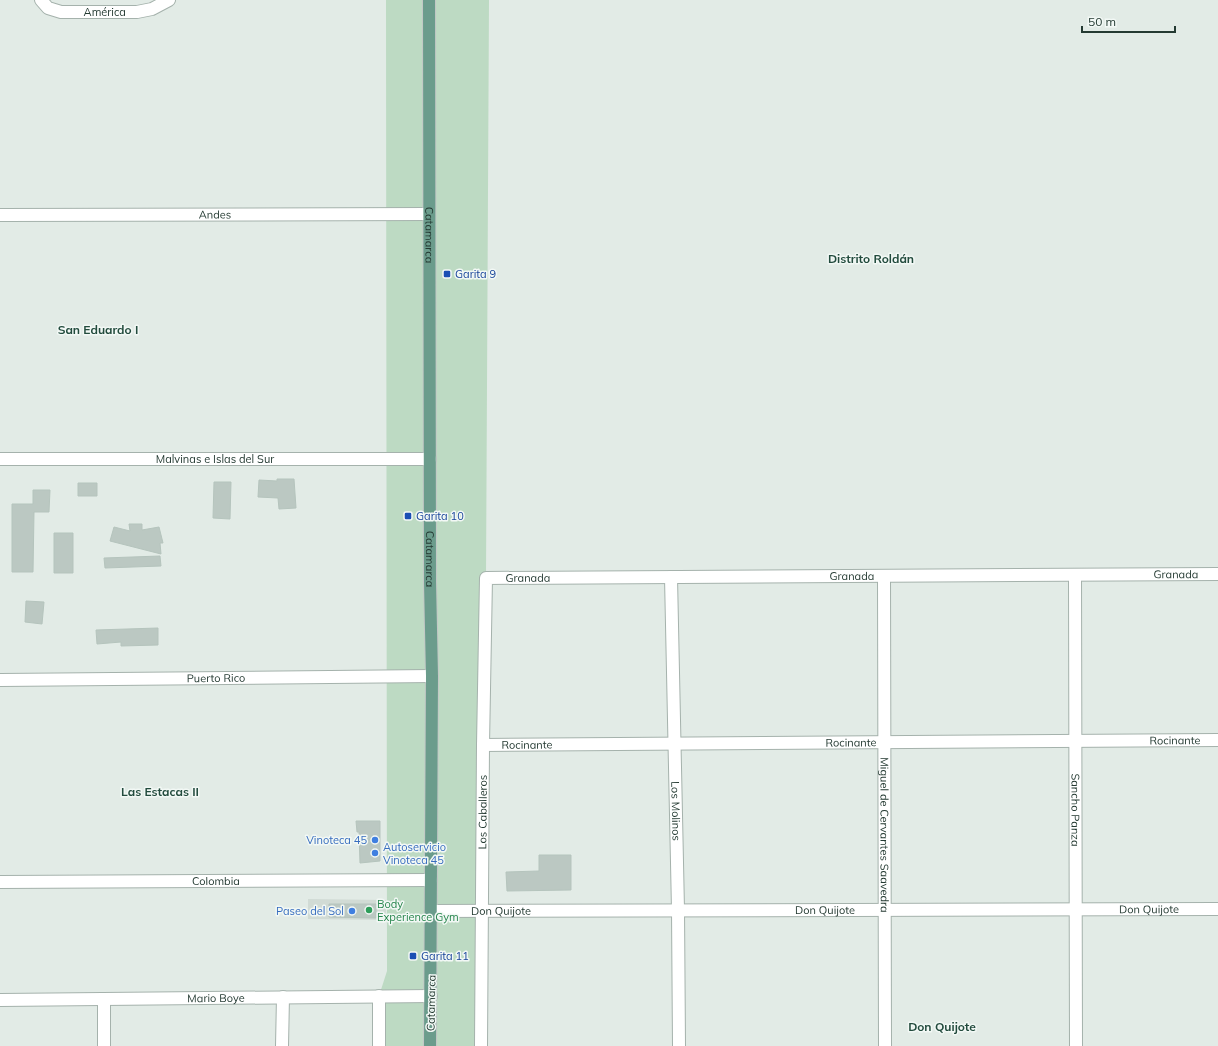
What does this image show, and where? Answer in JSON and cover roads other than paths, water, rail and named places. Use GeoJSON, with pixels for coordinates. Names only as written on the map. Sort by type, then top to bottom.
{"type":"FeatureCollection","features":[{"type":"Feature","properties":{"kind":"main road","name":"Catamarca"},"geometry":{"type":"LineString","coordinates":[[428,0],[432,676],[430,1046]]}},
{"type":"Feature","properties":{"kind":"street","name":"América"},"geometry":{"type":"LineString","coordinates":[[41,0],[48,8],[61,12],[137,12],[152,9],[169,0]]}},
{"type":"Feature","properties":{"kind":"street","name":"Andes"},"geometry":{"type":"LineString","coordinates":[[0,215],[429,214]]}},
{"type":"Feature","properties":{"kind":"street","name":"Malvinas e Islas del Sur"},"geometry":{"type":"LineString","coordinates":[[0,458],[430,460]]}},
{"type":"Feature","properties":{"kind":"street","name":"Granada"},"geometry":{"type":"LineString","coordinates":[[486,578],[1218,574]]}},
{"type":"Feature","properties":{"kind":"street","name":"Sancho Panza"},"geometry":{"type":"LineString","coordinates":[[1075,575],[1076,1046]]}},
{"type":"Feature","properties":{"kind":"street","name":"Miguel de Cervantes Saavedra"},"geometry":{"type":"LineString","coordinates":[[884,576],[885,1046]]}},
{"type":"Feature","properties":{"kind":"street","name":"Los Molinos"},"geometry":{"type":"LineString","coordinates":[[671,577],[678,910],[679,1046]]}},
{"type":"Feature","properties":{"kind":"street","name":"Los Caballeros"},"geometry":{"type":"LineString","coordinates":[[481,1046],[483,745],[486,578]]}},
{"type":"Feature","properties":{"kind":"street","name":"Puerto Rico"},"geometry":{"type":"LineString","coordinates":[[0,680],[432,676]]}},
{"type":"Feature","properties":{"kind":"street","name":"Rocinante"},"geometry":{"type":"LineString","coordinates":[[483,745],[1218,740]]}},
{"type":"Feature","properties":{"kind":"street","name":"Colombia"},"geometry":{"type":"LineString","coordinates":[[0,882],[431,880]]}},
{"type":"Feature","properties":{"kind":"street","name":"Don Quijote"},"geometry":{"type":"LineString","coordinates":[[431,911],[1218,909]]}},
{"type":"Feature","properties":{"kind":"street"},"geometry":{"type":"LineString","coordinates":[[379,996],[379,1046]]}},
{"type":"Feature","properties":{"kind":"street","name":"Mario Boye"},"geometry":{"type":"LineString","coordinates":[[0,1000],[431,996]]}},
{"type":"Feature","properties":{"kind":"street"},"geometry":{"type":"LineString","coordinates":[[282,1046],[283,997]]}},
{"type":"Feature","properties":{"kind":"street"},"geometry":{"type":"LineString","coordinates":[[104,999],[104,1046]]}},
{"type":"Feature","properties":{"kind":"place","name":"Garita 9"},"geometry":{"type":"Point","coordinates":[447,274]}},
{"type":"Feature","properties":{"kind":"place","name":"Garita 10"},"geometry":{"type":"Point","coordinates":[408,516]}},
{"type":"Feature","properties":{"kind":"place","name":"Vinoteca 45"},"geometry":{"type":"Point","coordinates":[375,840]}},
{"type":"Feature","properties":{"kind":"place","name":"Autoservicio Vinoteca 45"},"geometry":{"type":"Point","coordinates":[375,853]}},
{"type":"Feature","properties":{"kind":"place","name":"Body Experience Gym"},"geometry":{"type":"Point","coordinates":[369,910]}},
{"type":"Feature","properties":{"kind":"place","name":"Paseo del Sol"},"geometry":{"type":"Point","coordinates":[352,911]}},
{"type":"Feature","properties":{"kind":"place","name":"Garita 11"},"geometry":{"type":"Point","coordinates":[413,956]}},
{"type":"Feature","properties":{"kind":"district","name":"Distrito Roldán"},"geometry":{"type":"Point","coordinates":[871,258]}},
{"type":"Feature","properties":{"kind":"district","name":"San Eduardo I"},"geometry":{"type":"Point","coordinates":[98,329]}},
{"type":"Feature","properties":{"kind":"district","name":"Las Estacas II"},"geometry":{"type":"Point","coordinates":[160,791]}},
{"type":"Feature","properties":{"kind":"district","name":"Don Quijote"},"geometry":{"type":"Point","coordinates":[942,1026]}}]}
